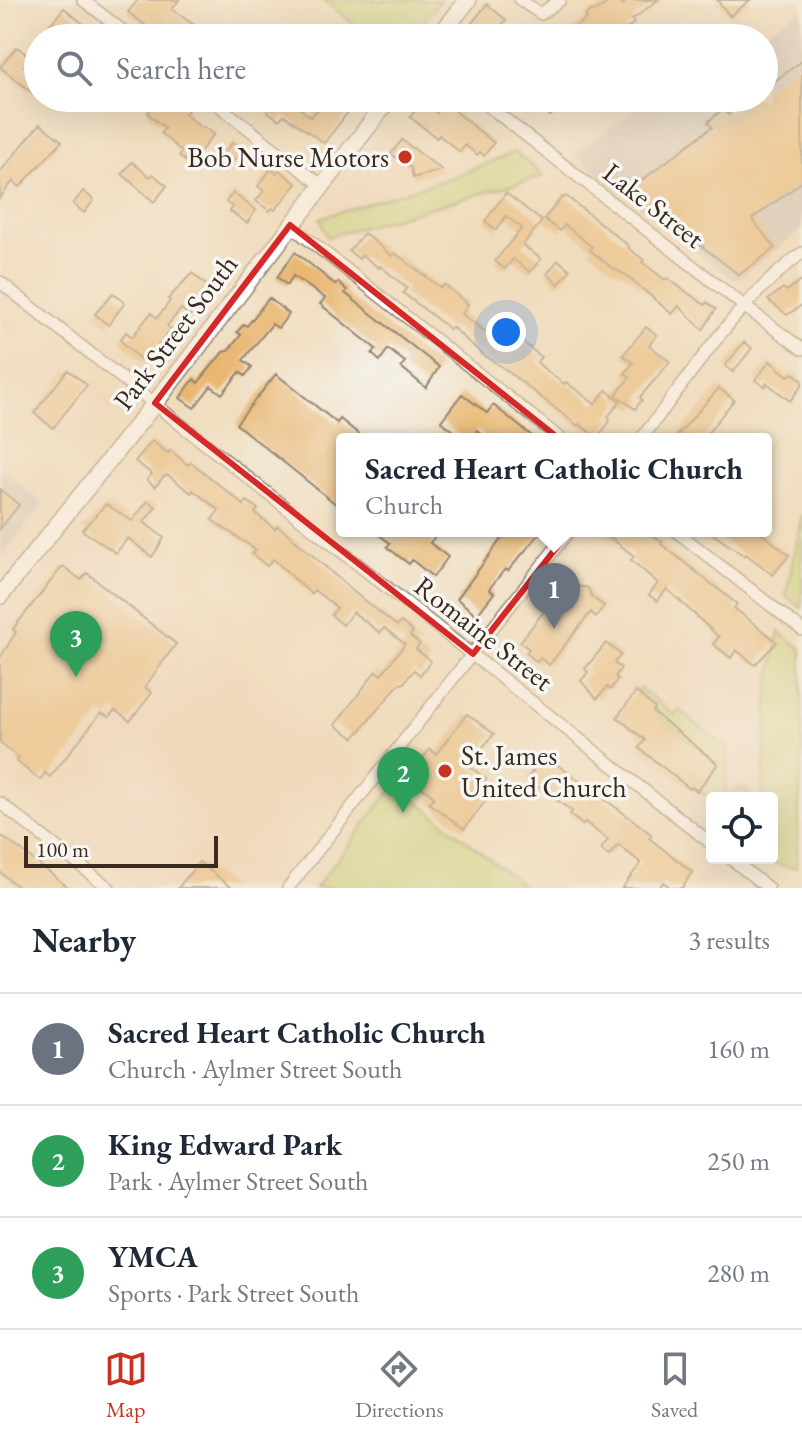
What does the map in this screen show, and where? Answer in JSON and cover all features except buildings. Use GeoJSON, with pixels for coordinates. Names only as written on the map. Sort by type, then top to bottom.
{"type":"FeatureCollection","features":[{"type":"Feature","properties":{"kind":"main road"},"geometry":{"type":"LineString","coordinates":[[449,24],[468,0]]}},
{"type":"Feature","properties":{"kind":"main road","name":"Park Street South"},"geometry":{"type":"LineString","coordinates":[[0,596],[155,403],[379,112]]}},
{"type":"Feature","properties":{"kind":"street"},"geometry":{"type":"LineString","coordinates":[[83,0],[114,24]]}},
{"type":"Feature","properties":{"kind":"street"},"geometry":{"type":"LineString","coordinates":[[520,0],[541,14],[560,0]]}},
{"type":"Feature","properties":{"kind":"street"},"geometry":{"type":"LineString","coordinates":[[227,112],[321,185]]}},
{"type":"Feature","properties":{"kind":"street","name":"Lake Street"},"geometry":{"type":"LineString","coordinates":[[496,112],[802,349]]}},
{"type":"Feature","properties":{"kind":"street"},"geometry":{"type":"LineString","coordinates":[[290,225],[553,433]]}},
{"type":"Feature","properties":{"kind":"street"},"geometry":{"type":"LineString","coordinates":[[646,433],[744,306],[778,271],[802,253]]}},
{"type":"Feature","properties":{"kind":"street","name":"Romaine Street"},"geometry":{"type":"LineString","coordinates":[[0,282],[706,839]]}},
{"type":"Feature","properties":{"kind":"street"},"geometry":{"type":"LineString","coordinates":[[288,888],[564,537]]}},
{"type":"Feature","properties":{"kind":"street"},"geometry":{"type":"LineString","coordinates":[[684,537],[802,630]]}},
{"type":"Feature","properties":{"kind":"street"},"geometry":{"type":"LineString","coordinates":[[0,803],[109,888]]}},
{"type":"Feature","properties":{"kind":"street"},"geometry":{"type":"LineString","coordinates":[[738,864],[768,888]]}},
{"type":"Feature","properties":{"kind":"highlighted area"},"geometry":{"type":"Polygon","coordinates":[[[290,225],[610,479],[473,654],[155,403],[290,225]]]}},
{"type":"Feature","properties":{"kind":"shaded area"},"geometry":{"type":"Polygon","coordinates":[[[802,9],[802,230],[735,281],[574,154],[632,112],[778,112],[778,24],[802,9]]]}},
{"type":"Feature","properties":{"kind":"shaded area"},"geometry":{"type":"Polygon","coordinates":[[[388,126],[453,177],[320,218],[388,126]]]}},
{"type":"Feature","properties":{"kind":"shaded area"},"geometry":{"type":"Polygon","coordinates":[[[68,358],[123,404],[80,455],[24,412],[68,358]]]}},
{"type":"Feature","properties":{"kind":"shaded area"},"geometry":{"type":"Polygon","coordinates":[[[0,469],[44,504],[0,558],[0,469]]]}},
{"type":"Feature","properties":{"kind":"shaded area"},"geometry":{"type":"Polygon","coordinates":[[[73,528],[364,763],[265,888],[137,888],[0,780],[0,625],[73,528]]]}},
{"type":"Feature","properties":{"kind":"shaded area"},"geometry":{"type":"Polygon","coordinates":[[[687,627],[768,695],[763,792],[706,792],[706,819],[591,729],[632,680],[641,686],[687,627]]]}},
{"type":"Feature","properties":{"kind":"shaded area"},"geometry":{"type":"Polygon","coordinates":[[[707,864],[716,864],[724,871],[710,888],[688,888],[707,864]]]}},
{"type":"Feature","properties":{"kind":"green space"},"geometry":{"type":"Polygon","coordinates":[[[323,0],[440,0],[422,24],[353,24],[323,0]]]}},
{"type":"Feature","properties":{"kind":"green space"},"geometry":{"type":"Polygon","coordinates":[[[515,152],[544,176],[327,237],[320,218],[453,177],[515,152]]]}},
{"type":"Feature","properties":{"kind":"green space"},"geometry":{"type":"Polygon","coordinates":[[[802,514],[802,608],[786,596],[802,514]]]}},
{"type":"Feature","properties":{"kind":"green space"},"geometry":{"type":"Polygon","coordinates":[[[779,632],[802,649],[802,754],[796,868],[773,864],[778,864],[778,792],[763,792],[768,695],[779,632]]]}},
{"type":"Feature","properties":{"kind":"green space"},"geometry":{"type":"Polygon","coordinates":[[[640,688],[675,715],[679,710],[729,750],[725,792],[706,792],[706,796],[697,791],[718,764],[653,712],[655,708],[636,692],[640,688]]]}},
{"type":"Feature","properties":{"kind":"green space"},"geometry":{"type":"Polygon","coordinates":[[[396,784],[526,888],[315,888],[396,784]]]}},
{"type":"Feature","properties":{"kind":"place","name":"Bob Nurse Motors"},"geometry":{"type":"Point","coordinates":[405,157]}},
{"type":"Feature","properties":{"kind":"place","name":"Sacred Heart Catholic Church"},"geometry":{"type":"Point","coordinates":[554,629]}},
{"type":"Feature","properties":{"kind":"place","name":"YMCA"},"geometry":{"type":"Point","coordinates":[76,677]}},
{"type":"Feature","properties":{"kind":"place","name":"St. James United Church"},"geometry":{"type":"Point","coordinates":[445,771]}},
{"type":"Feature","properties":{"kind":"place","name":"King Edward Park"},"geometry":{"type":"Point","coordinates":[403,813]}}]}
